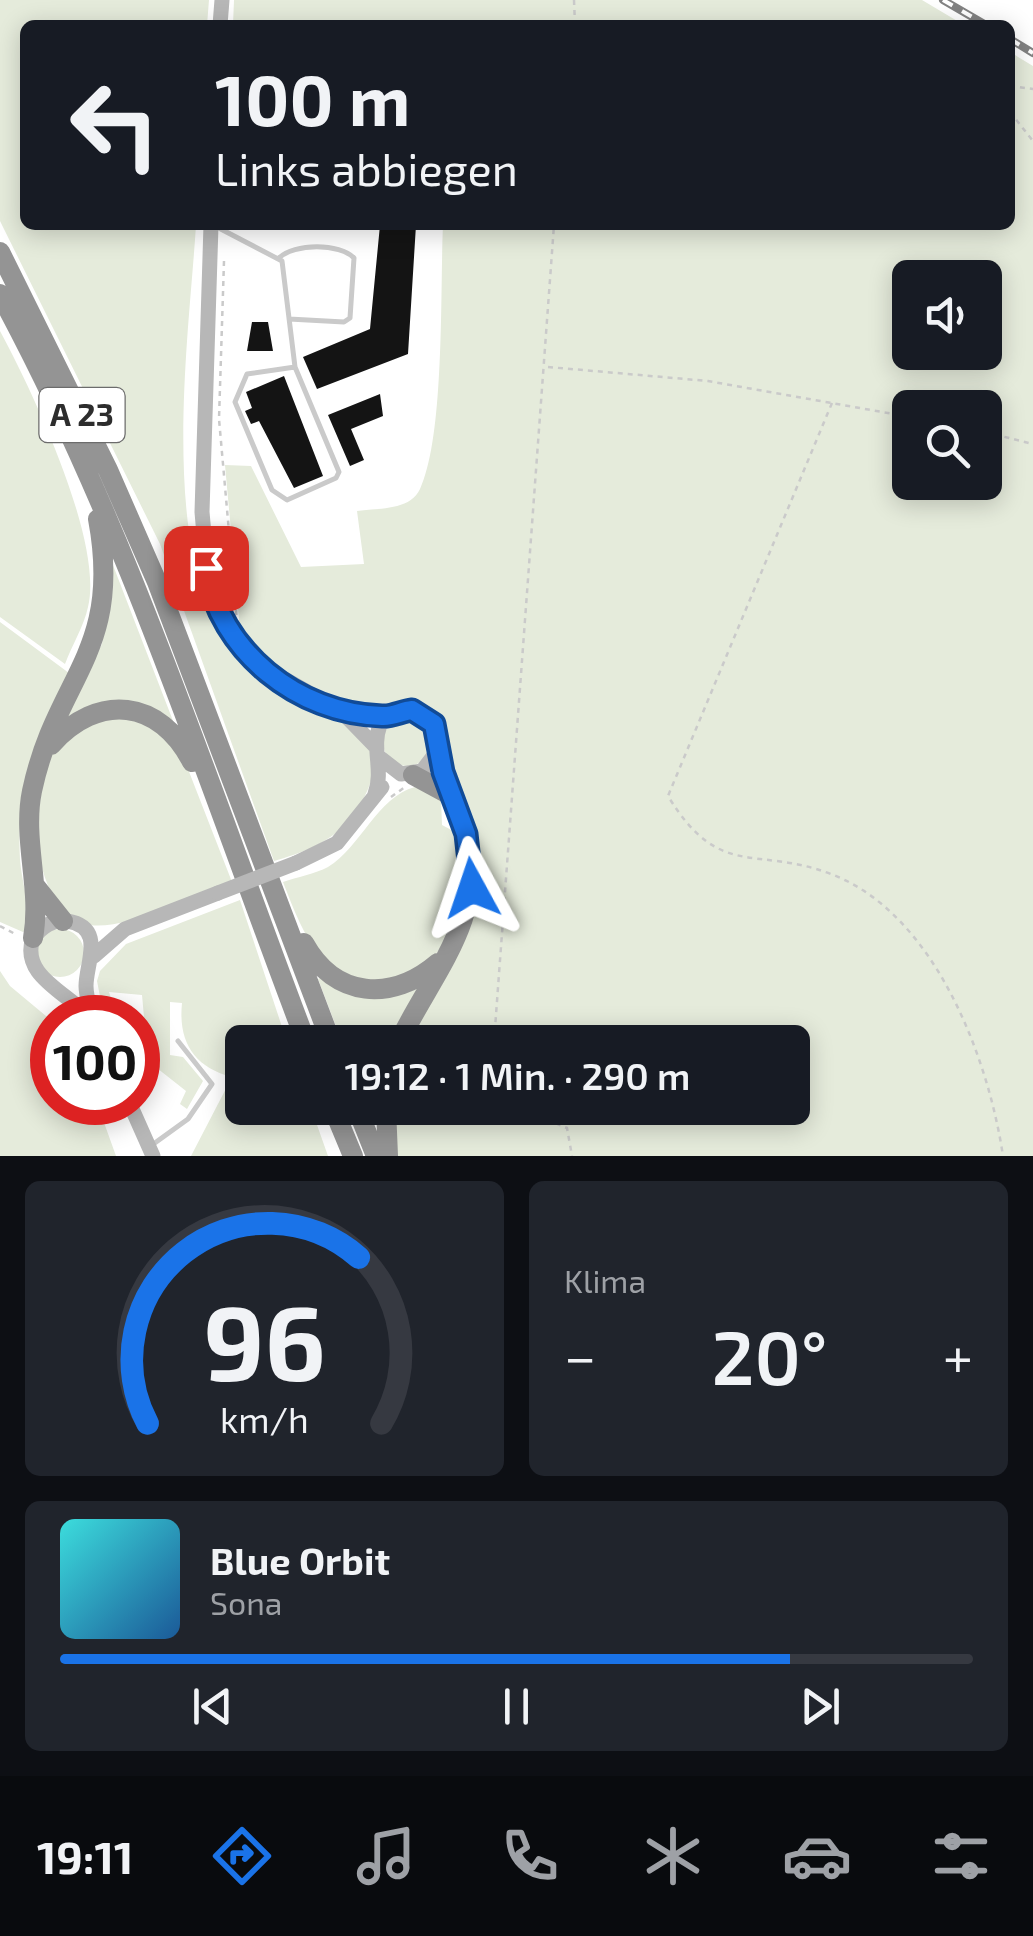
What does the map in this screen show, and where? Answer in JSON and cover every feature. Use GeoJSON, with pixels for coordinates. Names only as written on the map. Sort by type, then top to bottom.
{"type":"FeatureCollection","features":[{"type":"Feature","properties":{"kind":"highway","name":"A 23"},"geometry":{"type":"LineString","coordinates":[[0,252],[122,502],[217,731],[326,1025]]}},
{"type":"Feature","properties":{"kind":"highway","name":"A 23"},"geometry":{"type":"LineString","coordinates":[[0,294],[90,478],[300,1025]]}},
{"type":"Feature","properties":{"kind":"highway"},"geometry":{"type":"LineString","coordinates":[[32,941],[35,885],[29,825],[42,759],[56,721],[88,661],[104,604],[106,574],[90,478]]}},
{"type":"Feature","properties":{"kind":"highway"},"geometry":{"type":"LineString","coordinates":[[42,759],[60,734],[93,712],[128,710],[148,715],[168,726],[182,743],[231,838]]}},
{"type":"Feature","properties":{"kind":"highway"},"geometry":{"type":"LineString","coordinates":[[409,1025],[451,952],[472,888],[466,834],[450,795],[439,749]]}},
{"type":"Feature","properties":{"kind":"highway"},"geometry":{"type":"LineString","coordinates":[[415,777],[450,795]]}},
{"type":"Feature","properties":{"kind":"highway"},"geometry":{"type":"LineString","coordinates":[[35,885],[63,921]]}},
{"type":"Feature","properties":{"kind":"highway"},"geometry":{"type":"LineString","coordinates":[[274,886],[313,958],[346,985],[393,990],[424,974],[451,952]]}},
{"type":"Feature","properties":{"kind":"highway"},"geometry":{"type":"LineString","coordinates":[[339,1125],[353,1156]]}},
{"type":"Feature","properties":{"kind":"highway"},"geometry":{"type":"LineString","coordinates":[[364,1125],[376,1156]]}},
{"type":"Feature","properties":{"kind":"highway"},"geometry":{"type":"LineString","coordinates":[[387,1125],[388,1156]]}},
{"type":"Feature","properties":{"kind":"main road"},"geometry":{"type":"LineString","coordinates":[[216,230],[202,512],[210,591],[222,624],[252,662],[341,712],[377,752],[415,777]]}},
{"type":"Feature","properties":{"kind":"main road"},"geometry":{"type":"LineString","coordinates":[[54,984],[74,982],[125,930],[296,864],[337,843],[380,798],[430,766],[439,749],[439,736],[424,715],[412,710],[388,717],[341,712]]}},
{"type":"Feature","properties":{"kind":"main road"},"geometry":{"type":"LineString","coordinates":[[380,798],[376,735],[388,717]]}},
{"type":"Feature","properties":{"kind":"main road"},"geometry":{"type":"LineString","coordinates":[[66,995],[37,975],[32,941],[51,922],[63,921],[84,929],[125,930]]}},
{"type":"Feature","properties":{"kind":"main road"},"geometry":{"type":"LineString","coordinates":[[84,929],[92,962],[88,995]]}},
{"type":"Feature","properties":{"kind":"main road"},"geometry":{"type":"LineString","coordinates":[[139,1125],[151,1151]]}},
{"type":"Feature","properties":{"kind":"lane"},"geometry":{"type":"LineString","coordinates":[[222,230],[279,258],[287,272],[296,367],[339,472],[336,478],[287,500],[272,490],[234,402],[246,374],[296,367]]}},
{"type":"Feature","properties":{"kind":"lane"},"geometry":{"type":"LineString","coordinates":[[279,258],[295,248],[344,250],[354,258],[350,318],[344,322],[289,318]]}},
{"type":"Feature","properties":{"kind":"lane"},"geometry":{"type":"LineString","coordinates":[[151,1151],[173,1134],[212,1084],[178,1040]]}},
{"type":"Feature","properties":{"kind":"path"},"geometry":{"type":"LineString","coordinates":[[1015,118],[1033,141]]}},
{"type":"Feature","properties":{"kind":"path"},"geometry":{"type":"LineString","coordinates":[[216,230],[219,419],[238,632]]}},
{"type":"Feature","properties":{"kind":"path"},"geometry":{"type":"LineString","coordinates":[[495,1025],[554,230]]}},
{"type":"Feature","properties":{"kind":"path"},"geometry":{"type":"LineString","coordinates":[[546,367],[708,381],[892,415]]}},
{"type":"Feature","properties":{"kind":"path"},"geometry":{"type":"LineString","coordinates":[[832,404],[668,796],[690,832],[718,850],[828,872],[864,888],[929,956],[971,1030],[996,1106],[1004,1156]]}},
{"type":"Feature","properties":{"kind":"path"},"geometry":{"type":"LineString","coordinates":[[1002,436],[1033,444]]}},
{"type":"Feature","properties":{"kind":"path"},"geometry":{"type":"LineString","coordinates":[[380,798],[405,787],[425,787],[415,777]]}},
{"type":"Feature","properties":{"kind":"path"},"geometry":{"type":"LineString","coordinates":[[0,926],[32,941]]}},
{"type":"Feature","properties":{"kind":"path"},"geometry":{"type":"LineString","coordinates":[[560,1125],[568,1128],[572,1156]]}},
{"type":"Feature","properties":{"kind":"green space"},"geometry":{"type":"Polygon","coordinates":[[[0,0],[209,0],[207,20],[20,20],[20,230],[196,230],[184,393],[184,457],[187,520],[198,578],[217,628],[246,667],[263,680],[337,718],[366,745],[376,764],[370,785],[352,817],[312,848],[274,861],[160,544],[0,221],[0,0]]]}},
{"type":"Feature","properties":{"kind":"green space"},"geometry":{"type":"Polygon","coordinates":[[[234,0],[922,0],[956,20],[233,20],[234,0]]]}},
{"type":"Feature","properties":{"kind":"green space"},"geometry":{"type":"Polygon","coordinates":[[[1015,55],[1033,66],[1033,1156],[397,1156],[393,1125],[810,1125],[810,1025],[414,1025],[474,912],[446,724],[426,705],[416,702],[364,705],[330,694],[279,667],[251,643],[240,630],[225,465],[251,466],[301,567],[364,564],[357,511],[392,507],[409,501],[420,489],[434,434],[443,230],[1015,230],[1015,55]]]}},
{"type":"Feature","properties":{"kind":"green space"},"geometry":{"type":"Polygon","coordinates":[[[0,331],[46,427],[86,545],[88,607],[65,664],[0,617],[0,331]]]}},
{"type":"Feature","properties":{"kind":"green space"},"geometry":{"type":"Polygon","coordinates":[[[111,560],[175,726],[152,710],[57,730],[102,644],[111,560]]]}},
{"type":"Feature","properties":{"kind":"green space"},"geometry":{"type":"Polygon","coordinates":[[[0,622],[73,676],[38,742],[25,785],[20,860],[28,929],[23,932],[0,922],[0,622]]]}},
{"type":"Feature","properties":{"kind":"green space"},"geometry":{"type":"Polygon","coordinates":[[[92,717],[146,720],[179,746],[232,882],[118,923],[85,924],[68,915],[54,898],[45,877],[39,852],[36,801],[40,778],[51,754],[92,717]]]}},
{"type":"Feature","properties":{"kind":"green space"},"geometry":{"type":"Polygon","coordinates":[[[407,718],[424,725],[431,742],[424,759],[407,766],[390,759],[383,742],[390,725],[407,718]]]}},
{"type":"Feature","properties":{"kind":"green space"},"geometry":{"type":"Polygon","coordinates":[[[415,787],[441,799],[442,825],[459,834],[463,870],[455,919],[428,965],[383,983],[351,979],[336,971],[313,946],[283,882],[328,867],[379,811],[402,792],[415,787]]]}},
{"type":"Feature","properties":{"kind":"green space"},"geometry":{"type":"Polygon","coordinates":[[[240,900],[281,1025],[225,1025],[225,1075],[208,1067],[191,1051],[183,1030],[182,1003],[170,1002],[170,1055],[183,1057],[203,1081],[187,1109],[180,1104],[186,1091],[160,1070],[160,995],[100,995],[100,971],[126,944],[240,900]]]}},
{"type":"Feature","properties":{"kind":"green space"},"geometry":{"type":"Polygon","coordinates":[[[60,929],[77,936],[84,953],[77,970],[60,977],[43,970],[36,953],[43,936],[60,929]]]}},
{"type":"Feature","properties":{"kind":"green space"},"geometry":{"type":"Polygon","coordinates":[[[0,971],[10,986],[30,1003],[30,1125],[105,1125],[116,1156],[0,1156],[0,971]]]}},
{"type":"Feature","properties":{"kind":"green space"},"geometry":{"type":"Polygon","coordinates":[[[323,976],[343,988],[426,979],[403,1025],[336,1025],[318,979],[323,976]]]}},
{"type":"Feature","properties":{"kind":"green space"},"geometry":{"type":"Polygon","coordinates":[[[225,1090],[225,1125],[317,1125],[328,1156],[191,1156],[225,1090]]]}},
{"type":"Feature","properties":{"kind":"building"},"geometry":{"type":"Polygon","coordinates":[[[380,230],[416,230],[408,354],[317,389],[303,357],[370,329],[380,230]]]}},
{"type":"Feature","properties":{"kind":"building"},"geometry":{"type":"Polygon","coordinates":[[[252,322],[268,322],[273,351],[247,351],[252,322]]]}},
{"type":"Feature","properties":{"kind":"building"},"geometry":{"type":"Polygon","coordinates":[[[284,376],[323,476],[294,488],[259,421],[251,424],[245,411],[252,408],[246,392],[284,376]]]}},
{"type":"Feature","properties":{"kind":"building"},"geometry":{"type":"Polygon","coordinates":[[[380,394],[383,416],[351,429],[364,460],[350,466],[328,415],[380,394]]]}},
{"type":"Feature","properties":{"kind":"railway"},"geometry":{"type":"LineString","coordinates":[[943,0],[977,20]]}},
{"type":"Feature","properties":{"kind":"railway"},"geometry":{"type":"LineString","coordinates":[[1015,42],[1033,53]]}},
{"type":"Feature","properties":{"kind":"route"},"geometry":{"type":"LineString","coordinates":[[206,568],[222,624],[252,662],[272,676],[341,712],[388,717],[412,710],[434,724],[443,772],[466,834],[472,888]]}}]}
